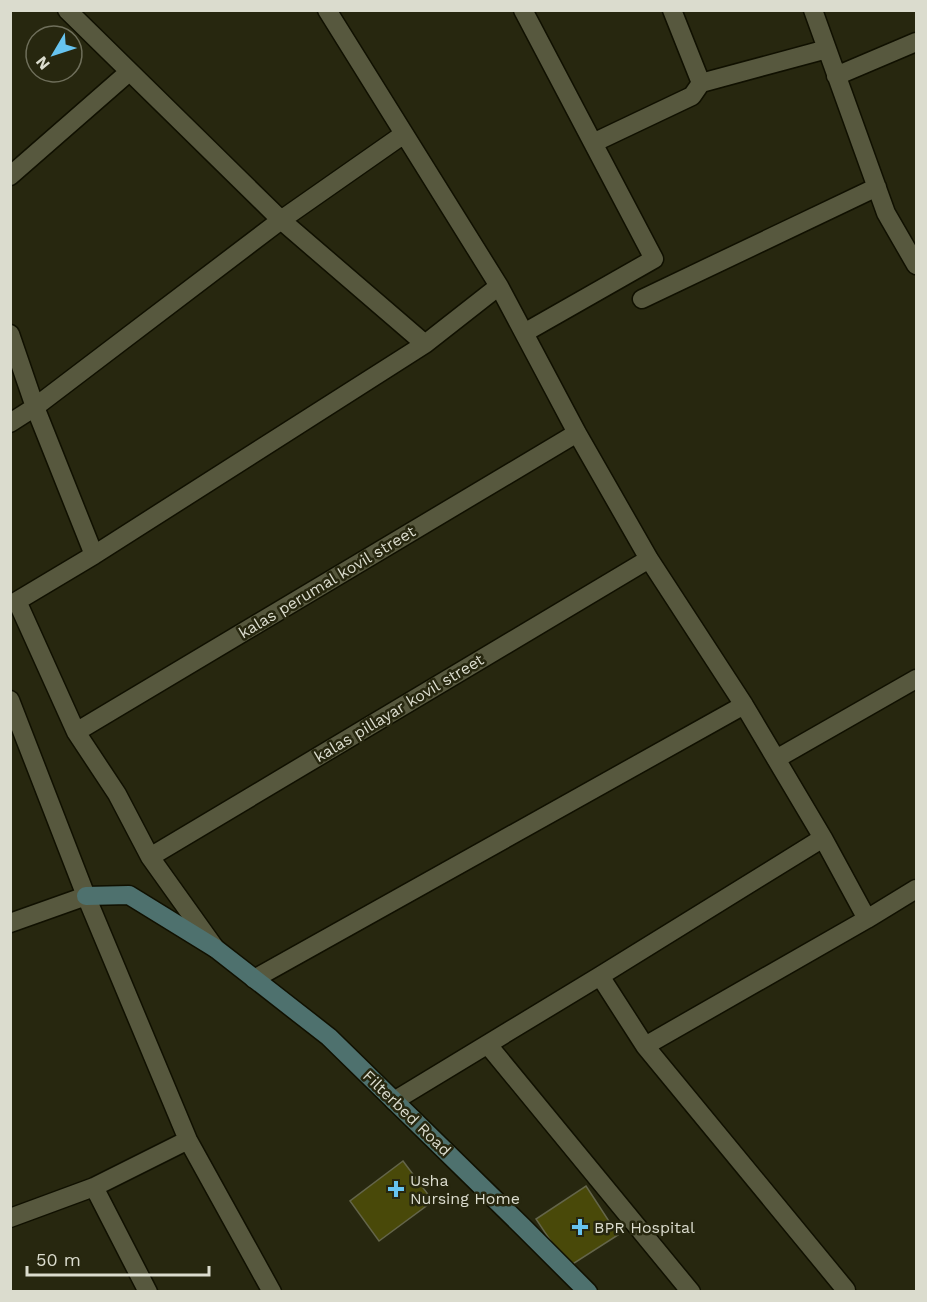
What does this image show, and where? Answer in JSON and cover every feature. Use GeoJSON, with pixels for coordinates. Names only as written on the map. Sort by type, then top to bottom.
{"type":"FeatureCollection","features":[{"type":"Feature","properties":{"kind":"main road","name":"Filterbed Road"},"geometry":{"type":"LineString","coordinates":[[86,896],[129,895],[215,948],[329,1037],[588,1292]]}},
{"type":"Feature","properties":{"kind":"street"},"geometry":{"type":"LineString","coordinates":[[67,10],[281,220],[425,344]]}},
{"type":"Feature","properties":{"kind":"street"},"geometry":{"type":"LineString","coordinates":[[327,10],[499,286],[577,433],[649,559],[744,705],[823,838],[867,919]]}},
{"type":"Feature","properties":{"kind":"street"},"geometry":{"type":"LineString","coordinates":[[523,10],[654,259],[524,333]]}},
{"type":"Feature","properties":{"kind":"street"},"geometry":{"type":"LineString","coordinates":[[672,10],[701,83]]}},
{"type":"Feature","properties":{"kind":"street"},"geometry":{"type":"LineString","coordinates":[[813,10],[886,213],[916,266]]}},
{"type":"Feature","properties":{"kind":"street"},"geometry":{"type":"LineString","coordinates":[[836,76],[916,42]]}},
{"type":"Feature","properties":{"kind":"street"},"geometry":{"type":"LineString","coordinates":[[593,143],[692,96],[701,83],[827,49]]}},
{"type":"Feature","properties":{"kind":"street"},"geometry":{"type":"LineString","coordinates":[[10,176],[129,72]]}},
{"type":"Feature","properties":{"kind":"street"},"geometry":{"type":"LineString","coordinates":[[10,423],[35,407],[281,220],[404,134]]}},
{"type":"Feature","properties":{"kind":"street"},"geometry":{"type":"LineString","coordinates":[[642,299],[877,187]]}},
{"type":"Feature","properties":{"kind":"street"},"geometry":{"type":"LineString","coordinates":[[215,948],[150,856],[117,794],[76,732],[17,601],[94,555],[425,344],[499,286]]}},
{"type":"Feature","properties":{"kind":"street"},"geometry":{"type":"LineString","coordinates":[[10,334],[35,407],[94,555]]}},
{"type":"Feature","properties":{"kind":"street","name":"kalas perumal kovil street"},"geometry":{"type":"LineString","coordinates":[[76,732],[577,433]]}},
{"type":"Feature","properties":{"kind":"street","name":"kalas pillayar kovil street"},"geometry":{"type":"LineString","coordinates":[[150,856],[649,559]]}},
{"type":"Feature","properties":{"kind":"street"},"geometry":{"type":"LineString","coordinates":[[776,759],[916,679]]}},
{"type":"Feature","properties":{"kind":"street"},"geometry":{"type":"LineString","coordinates":[[10,700],[86,896],[188,1140],[272,1292]]}},
{"type":"Feature","properties":{"kind":"street"},"geometry":{"type":"LineString","coordinates":[[254,979],[744,705]]}},
{"type":"Feature","properties":{"kind":"street"},"geometry":{"type":"LineString","coordinates":[[394,1101],[823,838]]}},
{"type":"Feature","properties":{"kind":"street"},"geometry":{"type":"LineString","coordinates":[[645,1046],[916,889]]}},
{"type":"Feature","properties":{"kind":"street"},"geometry":{"type":"LineString","coordinates":[[10,923],[86,896]]}},
{"type":"Feature","properties":{"kind":"street"},"geometry":{"type":"LineString","coordinates":[[600,976],[645,1046],[846,1290],[844,1292]]}},
{"type":"Feature","properties":{"kind":"street"},"geometry":{"type":"LineString","coordinates":[[488,1045],[691,1292]]}},
{"type":"Feature","properties":{"kind":"street"},"geometry":{"type":"LineString","coordinates":[[10,1218],[94,1187],[188,1140]]}},
{"type":"Feature","properties":{"kind":"street"},"geometry":{"type":"LineString","coordinates":[[94,1187],[148,1292]]}},
{"type":"Feature","properties":{"kind":"building"},"geometry":{"type":"Polygon","coordinates":[[[403,1161],[433,1201],[379,1241],[350,1201],[403,1161]]]}},
{"type":"Feature","properties":{"kind":"building"},"geometry":{"type":"Polygon","coordinates":[[[586,1186],[618,1235],[568,1267],[536,1219],[586,1186]]]}},
{"type":"Feature","properties":{"kind":"place","name":"Usha Nursing Home"},"geometry":{"type":"Point","coordinates":[396,1189]}},
{"type":"Feature","properties":{"kind":"place","name":"BPR Hospital"},"geometry":{"type":"Point","coordinates":[580,1227]}}]}
